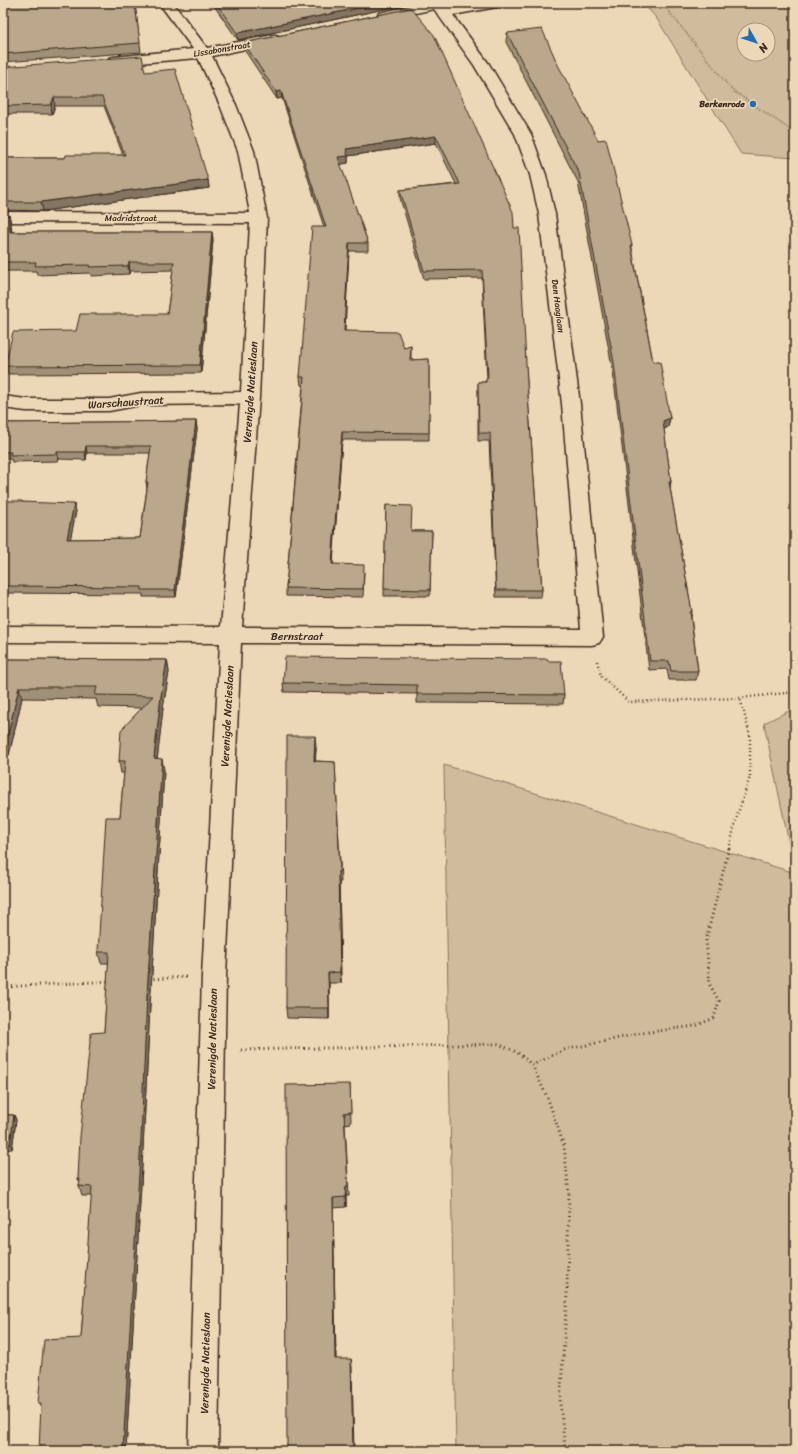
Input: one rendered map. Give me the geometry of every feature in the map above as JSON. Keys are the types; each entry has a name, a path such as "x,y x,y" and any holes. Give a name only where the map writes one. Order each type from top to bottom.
{"street":[{"name":"Verenigde Natieslaan","path":"166,3 203,53 228,105 246,151 259,218 250,398 231,636 214,976 203,1451"},
{"path":"367,19 439,7 497,3"},
{"name":"Den Haaglaan","path":"439,7 481,64 519,128 538,175 547,214 571,404 592,637"},
{"name":"Lissabonstraat","path":"96,62 203,53 289,35"},
{"name":"Madridstraat","path":"3,218 259,218"},
{"name":"Warschaustraat","path":"3,402 26,405 109,405 141,399 250,398"},
{"name":"Bernstraat","path":"3,634 592,637"}],"path":[{"path":"662,3 732,90 795,133"},
{"path":"592,637 601,676 629,702 740,698 795,692"},
{"path":"532,1065 564,1050 642,1033 695,1026 714,1018 720,1001 710,985 706,940 737,816 750,777 750,735 740,698"},
{"path":"144,979 214,976"},
{"path":"3,987 112,981"},
{"path":"212,1051 498,1044 516,1052 532,1065 548,1099 564,1146 569,1193 565,1352 560,1404 565,1447 567,1451"}],"shaded area":[{"name":"Berkenrode","path":"643,3 795,3 795,158 741,154 657,19"},
{"path":"795,708 795,872 764,723"},
{"path":"444,765 795,873 795,1451 456,1451"}],"building":[{"path":"3,3 134,3 140,43 3,54"},
{"path":"216,3 383,3 237,33"},
{"path":"411,8 434,35 513,212 514,228 519,228 527,382 542,590 496,590 490,433 479,433 478,382 486,382 486,379 488,378 482,270 424,271 400,190 460,184 436,136 346,149 348,156 338,157 368,243 349,243 344,331 398,332 404,348 411,346 410,360 429,359 429,433 342,432 332,564 364,565 363,589 286,588 304,377 300,377 312,227 326,227 281,91 276,92 244,43"},
{"path":"542,29 558,65 598,140 606,139 632,245 653,362 660,362 670,418 663,421 671,482 669,482 692,612 690,612 698,671 671,671 669,661 650,661 614,363 579,173 507,33"},
{"path":"142,56 145,72 175,69 208,180 41,202 3,202 3,158 65,158 66,155 125,155 102,97 54,97 51,105 3,106 3,67"},
{"path":"3,215 9,215 10,232 212,232 200,365 5,366 13,332 76,331 80,314 167,314 174,262 129,262 128,266 89,267 90,265 35,266 36,262 3,262"},
{"path":"196,421 175,590 142,590 142,587 3,586 3,501 74,504 67,539 140,538 148,482 146,482 151,446 86,446 85,452 10,455 11,452 3,452 3,423"},
{"path":"386,505 412,506 411,531 432,531 430,590 384,589"},
{"path":"285,657 548,659 548,661 561,661 564,695 417,694 417,685 283,683"},
{"path":"3,659 167,660 161,696 154,758 162,759 147,995 141,1139 123,1451 39,1451 41,1403 38,1403 44,1340 81,1338 92,1187 79,1186 80,1137 91,1033 104,1032 109,952 98,952 106,817 120,817 125,761 119,761 121,730 153,696 95,695 97,687 19,687 6,743 3,743"},
{"path":"287,736 315,736 314,761 335,762 340,871 338,871 340,972 328,973 329,1008 286,1008"},
{"path":"350,1084 351,1112 344,1113 348,1186 346,1186 345,1197 333,1198 335,1359 351,1359 353,1451 287,1451 286,1085"},
{"path":"3,1115 14,1115 10,1144 3,1144"}],"place":[{"name":"Berkenrode","path":"753,104"}]}
